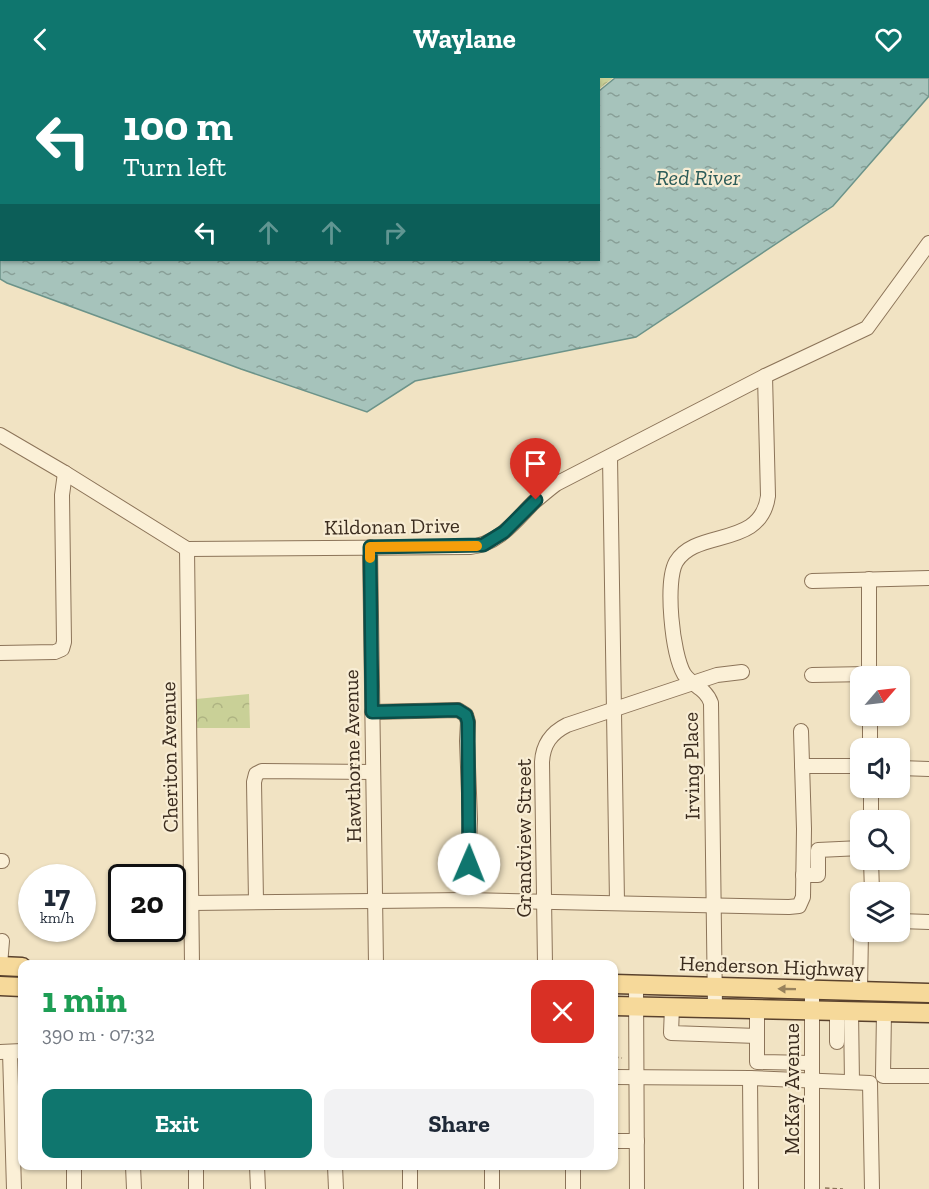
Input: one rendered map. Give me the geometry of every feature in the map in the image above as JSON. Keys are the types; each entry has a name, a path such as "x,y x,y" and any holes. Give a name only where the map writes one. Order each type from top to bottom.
{"main road":[{"path":"0,966 18,967"},
{"name":"Henderson Highway","path":"618,984 929,993"},
{"path":"0,987 18,987"},
{"name":"Henderson Highway","path":"618,1006 929,1013"}],"street":[{"name":"Kildonan Drive","path":"187,549 470,546 489,543 556,484 765,376 867,328 929,243"},
{"name":"Irving Place","path":"714,1007 711,703 706,692 693,684 681,668 673,641 672,573 676,562 684,552 751,526 765,509 768,496 765,376"},
{"path":"0,435 66,472 187,549"},
{"path":"610,457 612,710 617,902"},
{"path":"0,653 55,652 62,649 64,642 62,495 66,472"},
{"name":"Hawthorne Avenue","path":"370,547 376,960"},
{"name":"Cheriton Avenue","path":"187,549 192,960"},
{"path":"813,581 929,578"},
{"path":"869,579 869,666"},
{"name":"Grandview Street","path":"545,960 542,762 544,749 550,737 560,728 612,710 721,674 742,672"},
{"path":"812,675 850,675"},
{"path":"372,712 458,710 466,715 470,819 467,900"},
{"path":"192,903 467,900 800,906 803,897 804,829 801,731"},
{"path":"802,766 850,766"},
{"path":"910,768 929,769"},
{"path":"256,901 254,782 256,774 262,771 373,772"},
{"path":"803,875 818,875 818,850 850,849"},
{"path":"910,921 929,922"},
{"path":"0,966 2,941"},
{"path":"860,991 861,942"},
{"path":"636,984 637,1189"},
{"name":"McKay Avenue","path":"812,989 811,1081 817,1188"},
{"path":"672,1007 671,1033 756,1036"},
{"path":"757,1009 757,1062 811,1063"},
{"path":"837,1042 844,1011"},
{"path":"842,1078 844,1011"},
{"path":"884,1012 883,1076 929,1076"},
{"path":"11,1051 6,1114 7,1174 14,1189"},
{"path":"618,1077 811,1081 842,1078 870,1083 872,1189"},
{"path":"750,1078 751,1189"},
{"path":"618,1141 637,1141"},
{"path":"74,1170 74,1189"},
{"path":"134,1170 134,1189"},
{"path":"196,1170 196,1189"},
{"path":"257,1170 258,1189"},
{"path":"335,1170 336,1189"},
{"path":"410,1170 410,1189"},
{"path":"492,1170 492,1189"},
{"path":"573,1170 573,1189"}],"path":[{"path":"618,1058 622,1058"},
{"path":"817,1188 843,1189"}],"green space":[{"path":"600,78 613,78 600,88"},
{"path":"249,694 250,728 196,728 196,699"}],"water":[{"name":"Red River","path":"615,78 929,78 929,96 833,206 636,337 415,381 367,412 241,369 0,279 0,261 600,261 600,90"}],"slow traffic":[{"path":"370,558 370,547 477,546"}],"route":[{"path":"469,864 470,819 466,715 458,710 372,712 370,547 483,545 504,532 536,500"}]}
